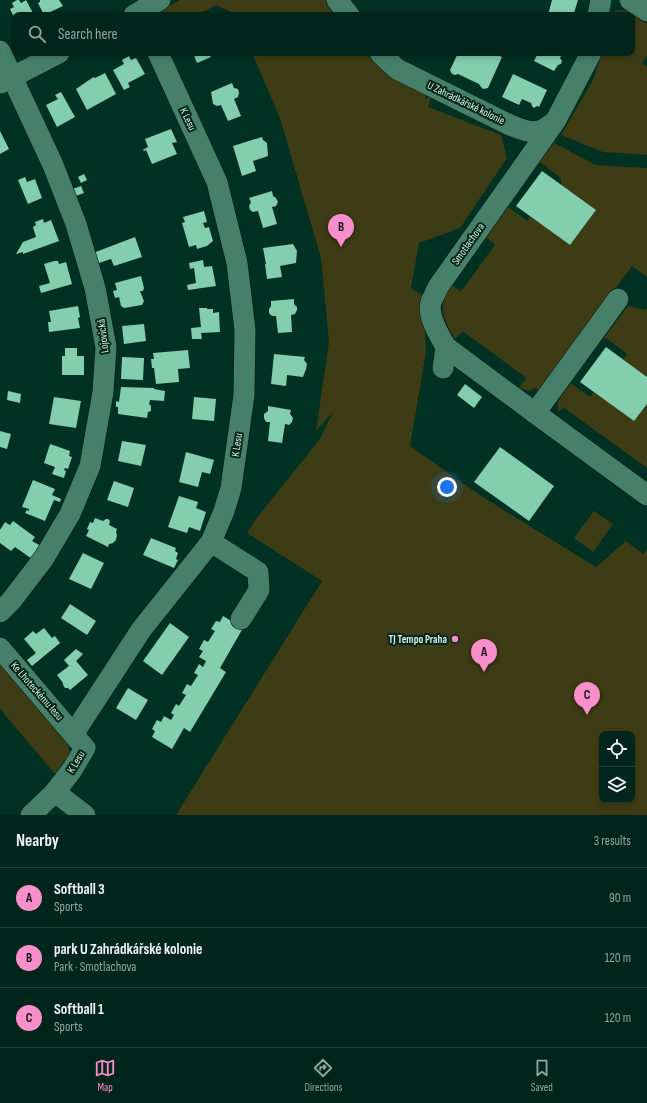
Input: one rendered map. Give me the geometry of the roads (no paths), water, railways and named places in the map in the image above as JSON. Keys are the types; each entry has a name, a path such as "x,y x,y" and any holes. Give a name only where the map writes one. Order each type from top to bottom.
{"street":[{"path":"137,11 160,0"},
{"path":"338,0 347,12"},
{"path":"630,0 647,11"},
{"name":"Lojovická","path":"0,51 6,80 53,165 76,224 95,288 106,347 103,392 90,466 70,514 44,558 11,601 0,612"},
{"path":"6,80 53,56"},
{"name":"K Lesu","path":"31,815 55,792 72,770 85,748 74,734 141,630 211,542 224,511 233,474 244,395 245,330 237,263 217,182 159,56"},
{"name":"U Zahrádkářské kolonie","path":"383,56 396,69 527,132 536,132 546,128 556,120"},
{"name":"Smotlachova","path":"589,56 556,120 438,287 431,303 432,318 437,332 446,346 647,495"},
{"path":"535,413 618,299"},
{"path":"443,368 446,346"},
{"path":"211,542 258,572 259,590 240,619"},
{"name":"Ke Lhoteckému lesu","path":"0,648 74,734"},
{"path":"55,792 86,815"}],"place":[{"name":"park U Zahrádkářské kolonie","path":"341,247"},
{"name":"TJ Tempo Praha","path":"455,639"},
{"name":"Softball 3","path":"484,672"},
{"name":"Softball 1","path":"587,715"}]}
